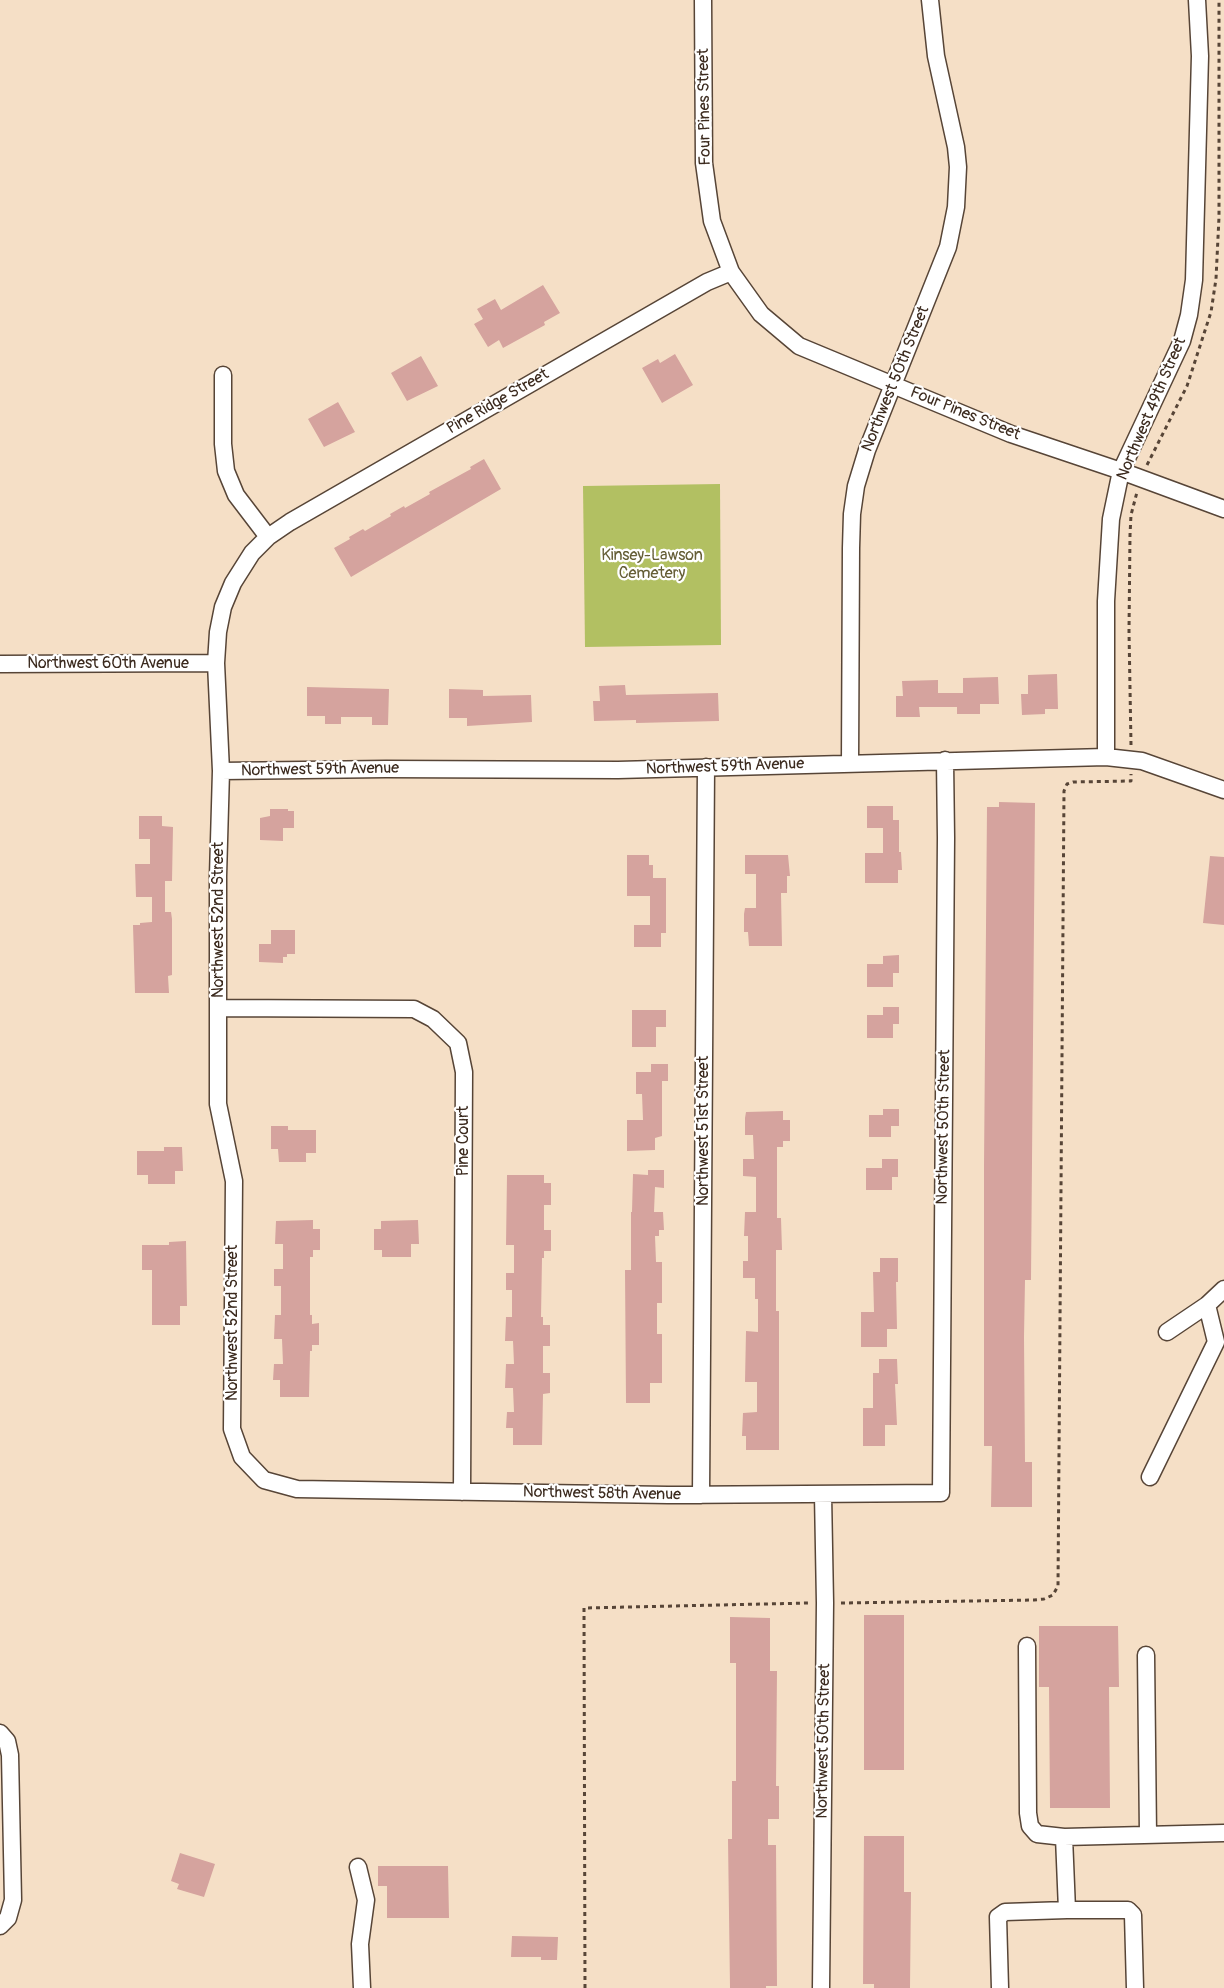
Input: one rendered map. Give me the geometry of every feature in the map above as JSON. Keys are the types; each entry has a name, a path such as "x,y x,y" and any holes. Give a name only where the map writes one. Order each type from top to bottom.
{"street":[{"name":"Four Pines Street","path":"703,0 704,163 712,221 731,272 761,314 799,346 1011,434 1121,471 1224,509"},
{"name":"Northwest 50th Street","path":"850,763 852,509 861,470 948,247 957,193 958,167 956,147 936,56 930,0"},
{"name":"Northwest 49th Street","path":"1106,757 1106,601 1111,519 1121,471 1182,341 1189,314 1194,280 1200,56 1197,0"},
{"name":"Pine Ridge Street","path":"268,537 290,522 707,282 731,272"},
{"path":"223,375 223,444 226,471 236,495 268,537"},
{"name":"Northwest 52nd Street","path":"264,1480 242,1457 232,1429 234,1181 218,1104 220,772 216,663 218,632 223,607 233,583 245,564 268,537"},
{"name":"Northwest 60th Avenue","path":"0,664 216,663"},
{"name":"Northwest 59th Avenue","path":"220,772 386,769 618,770 1106,757 1142,761 1224,790"},
{"name":"Northwest 50th Street","path":"941,1493 945,760"},
{"name":"Northwest 51st Street","path":"701,1494 706,767"},
{"name":"Pine Court","path":"218,1008 414,1009 433,1019 458,1043 464,1072 462,1492"},
{"path":"1167,1332 1207,1305 1224,1289"},
{"path":"1150,1477 1216,1342 1207,1305"},
{"name":"Northwest 58th Avenue","path":"264,1480 297,1489 701,1494 941,1493"},
{"name":"Northwest 50th Street","path":"822,1988 825,1603 823,1494"},
{"path":"1027,1646 1028,1813 1030,1826 1036,1834 1064,1837 1224,1833"},
{"path":"1146,1655 1148,1834"},
{"path":"0,1734 7,1741 10,1756 13,1900 8,1918 0,1926"},
{"path":"1064,1837 1067,1910"},
{"path":"358,1867 366,1900 360,1944 362,1988"},
{"path":"1000,1988 998,1917 1005,1912 1067,1910 1128,1910 1133,1915 1135,1988"}],"path":[{"path":"585,1988 584,1608 1034,1600 1044,1599 1053,1595 1058,1586 1064,791 1067,784 1073,782 1131,782"}],"green space":[{"name":"Kinsey-Lawson Cemetery","path":"720,484 721,645 585,647 583,486"}],"building":[{"path":"543,285 560,313 544,322 545,325 503,348 499,340 488,347 474,324 483,319 477,309 495,299 501,310"},
{"path":"675,354 693,385 662,403 642,368 658,359 660,363"},
{"path":"421,356 438,386 407,401 391,373"},
{"path":"338,402 355,432 324,447 308,419"},
{"path":"484,459 501,489 351,577 334,548 363,529 365,531 404,506 405,508 430,494 429,492 471,469 470,467"},
{"path":"1057,674 1058,709 1045,709 1045,714 1022,715 1021,694 1028,694 1028,675"},
{"path":"998,677 999,704 980,704 980,714 957,714 957,707 919,707 920,717 896,717 896,696 903,696 902,681 938,680 938,693 963,693 963,678"},
{"path":"625,685 626,695 718,693 719,721 636,723 636,720 594,721 593,701 600,701 599,686"},
{"path":"307,687 389,689 388,725 372,725 372,717 341,717 341,724 325,724 325,716 307,716"},
{"path":"449,689 483,690 483,696 531,695 532,722 467,726 467,718 449,718"},
{"path":"999,802 1035,803 1031,1280 1025,1280 1024,1337 1025,1462 1032,1462 1032,1507 991,1507 992,1446 984,1446 987,807 999,807"},
{"path":"867,806 893,806 893,820 899,820 899,852 901,852 902,870 898,870 898,883 865,883 865,853 883,853 883,828 867,828"},
{"path":"270,809 294,811 294,828 283,828 283,841 260,840 260,818 270,816"},
{"path":"139,816 162,816 162,826 173,827 172,881 165,881 165,912 171,912 172,919 172,975 168,976 169,993 135,993 133,925 152,922 152,897 136,897 135,864 150,864 150,839 139,839"},
{"path":"627,855 649,855 649,865 653,865 653,878 666,878 666,933 661,933 661,947 634,947 634,925 650,925 650,896 627,896"},
{"path":"745,855 788,855 790,876 787,876 787,893 781,893 782,946 749,946 748,932 744,932 744,914 745,908 756,908 756,874 745,874"},
{"path":"1210,856 1224,857 1224,925 1203,923"},
{"path":"271,930 295,930 295,954 287,954 287,957 283,957 283,963 259,962 259,944 271,944"},
{"path":"899,955 899,973 893,973 893,987 867,987 867,964 883,964 883,956"},
{"path":"883,1007 899,1007 899,1024 893,1024 893,1038 867,1038 867,1015 883,1015"},
{"path":"632,1010 666,1010 666,1027 656,1027 656,1047 632,1047"},
{"path":"651,1064 668,1064 668,1081 662,1081 662,1136 655,1138 655,1150 627,1151 627,1120 643,1120 642,1094 636,1094 636,1072 651,1072"},
{"path":"883,1109 899,1109 899,1126 891,1126 891,1137 869,1137 869,1115 883,1115"},
{"path":"783,1111 783,1120 790,1120 790,1141 783,1141 783,1147 777,1147 777,1218 781,1218 782,1250 776,1250 776,1311 779,1311 779,1450 746,1450 746,1436 742,1436 743,1413 757,1412 757,1382 745,1382 746,1331 758,1332 758,1299 755,1299 755,1278 743,1278 743,1261 748,1261 748,1236 744,1236 745,1212 756,1212 756,1177 743,1176 743,1159 754,1159 753,1135 745,1135 745,1118 746,1112"},
{"path":"271,1126 288,1126 288,1130 316,1130 316,1153 306,1153 306,1162 279,1162 278,1149 271,1149"},
{"path":"164,1147 182,1147 183,1171 175,1171 175,1184 148,1184 148,1175 137,1175 137,1151 164,1151"},
{"path":"882,1159 898,1159 898,1177 892,1177 892,1190 866,1190 866,1168 882,1168"},
{"path":"648,1170 664,1170 664,1188 655,1187 654,1212 663,1212 664,1230 659,1230 659,1236 655,1236 656,1262 662,1262 662,1303 657,1303 657,1334 662,1334 662,1383 650,1383 650,1403 626,1403 625,1270 631,1270 633,1174 648,1175"},
{"path":"507,1175 544,1175 544,1183 551,1183 551,1205 544,1205 544,1230 551,1230 551,1251 544,1251 544,1258 542,1258 541,1317 543,1317 543,1325 550,1325 550,1346 543,1346 543,1373 550,1373 550,1393 543,1394 542,1445 513,1445 513,1428 506,1428 507,1412 514,1412 513,1388 505,1388 506,1364 514,1364 513,1341 505,1341 506,1317 512,1317 512,1290 506,1290 506,1273 514,1273 514,1245 506,1245"},
{"path":"313,1220 313,1229 320,1229 320,1250 313,1250 313,1257 310,1257 310,1315 312,1315 312,1324 319,1323 319,1345 312,1345 312,1351 310,1351 309,1397 280,1397 280,1380 273,1380 274,1364 283,1364 282,1339 274,1339 275,1315 281,1315 281,1286 274,1286 274,1269 283,1269 283,1244 275,1244 276,1221"},
{"path":"418,1220 419,1244 411,1244 411,1257 382,1257 382,1250 374,1250 374,1229 381,1229 381,1221"},
{"path":"186,1241 187,1306 180,1306 180,1325 152,1325 152,1270 142,1270 142,1245 169,1245 169,1242"},
{"path":"880,1258 898,1258 898,1282 896,1282 897,1329 887,1329 887,1347 861,1347 861,1312 874,1312 873,1272 880,1272"},
{"path":"879,1359 897,1359 898,1384 895,1384 897,1425 885,1425 885,1446 863,1446 863,1408 873,1408 873,1373 879,1373"},
{"path":"864,1615 904,1615 904,1770 864,1770"},
{"path":"730,1617 770,1618 770,1671 777,1671 776,1786 779,1786 779,1819 768,1819 768,1845 776,1845 777,1986 766,1986 766,1988 730,1988 728,1839 732,1839 732,1781 736,1781 736,1663 730,1663"},
{"path":"1039,1626 1118,1626 1119,1687 1109,1687 1110,1808 1050,1808 1049,1687 1039,1687"},
{"path":"864,1836 904,1836 904,1892 911,1892 910,1988 874,1988 874,1984 863,1984"},
{"path":"180,1853 215,1864 204,1897 177,1889 179,1884 171,1881"},
{"path":"378,1866 448,1866 449,1918 387,1918 387,1886 378,1886"},
{"path":"512,1936 558,1937 557,1960 541,1960 541,1957 511,1957"}]}
